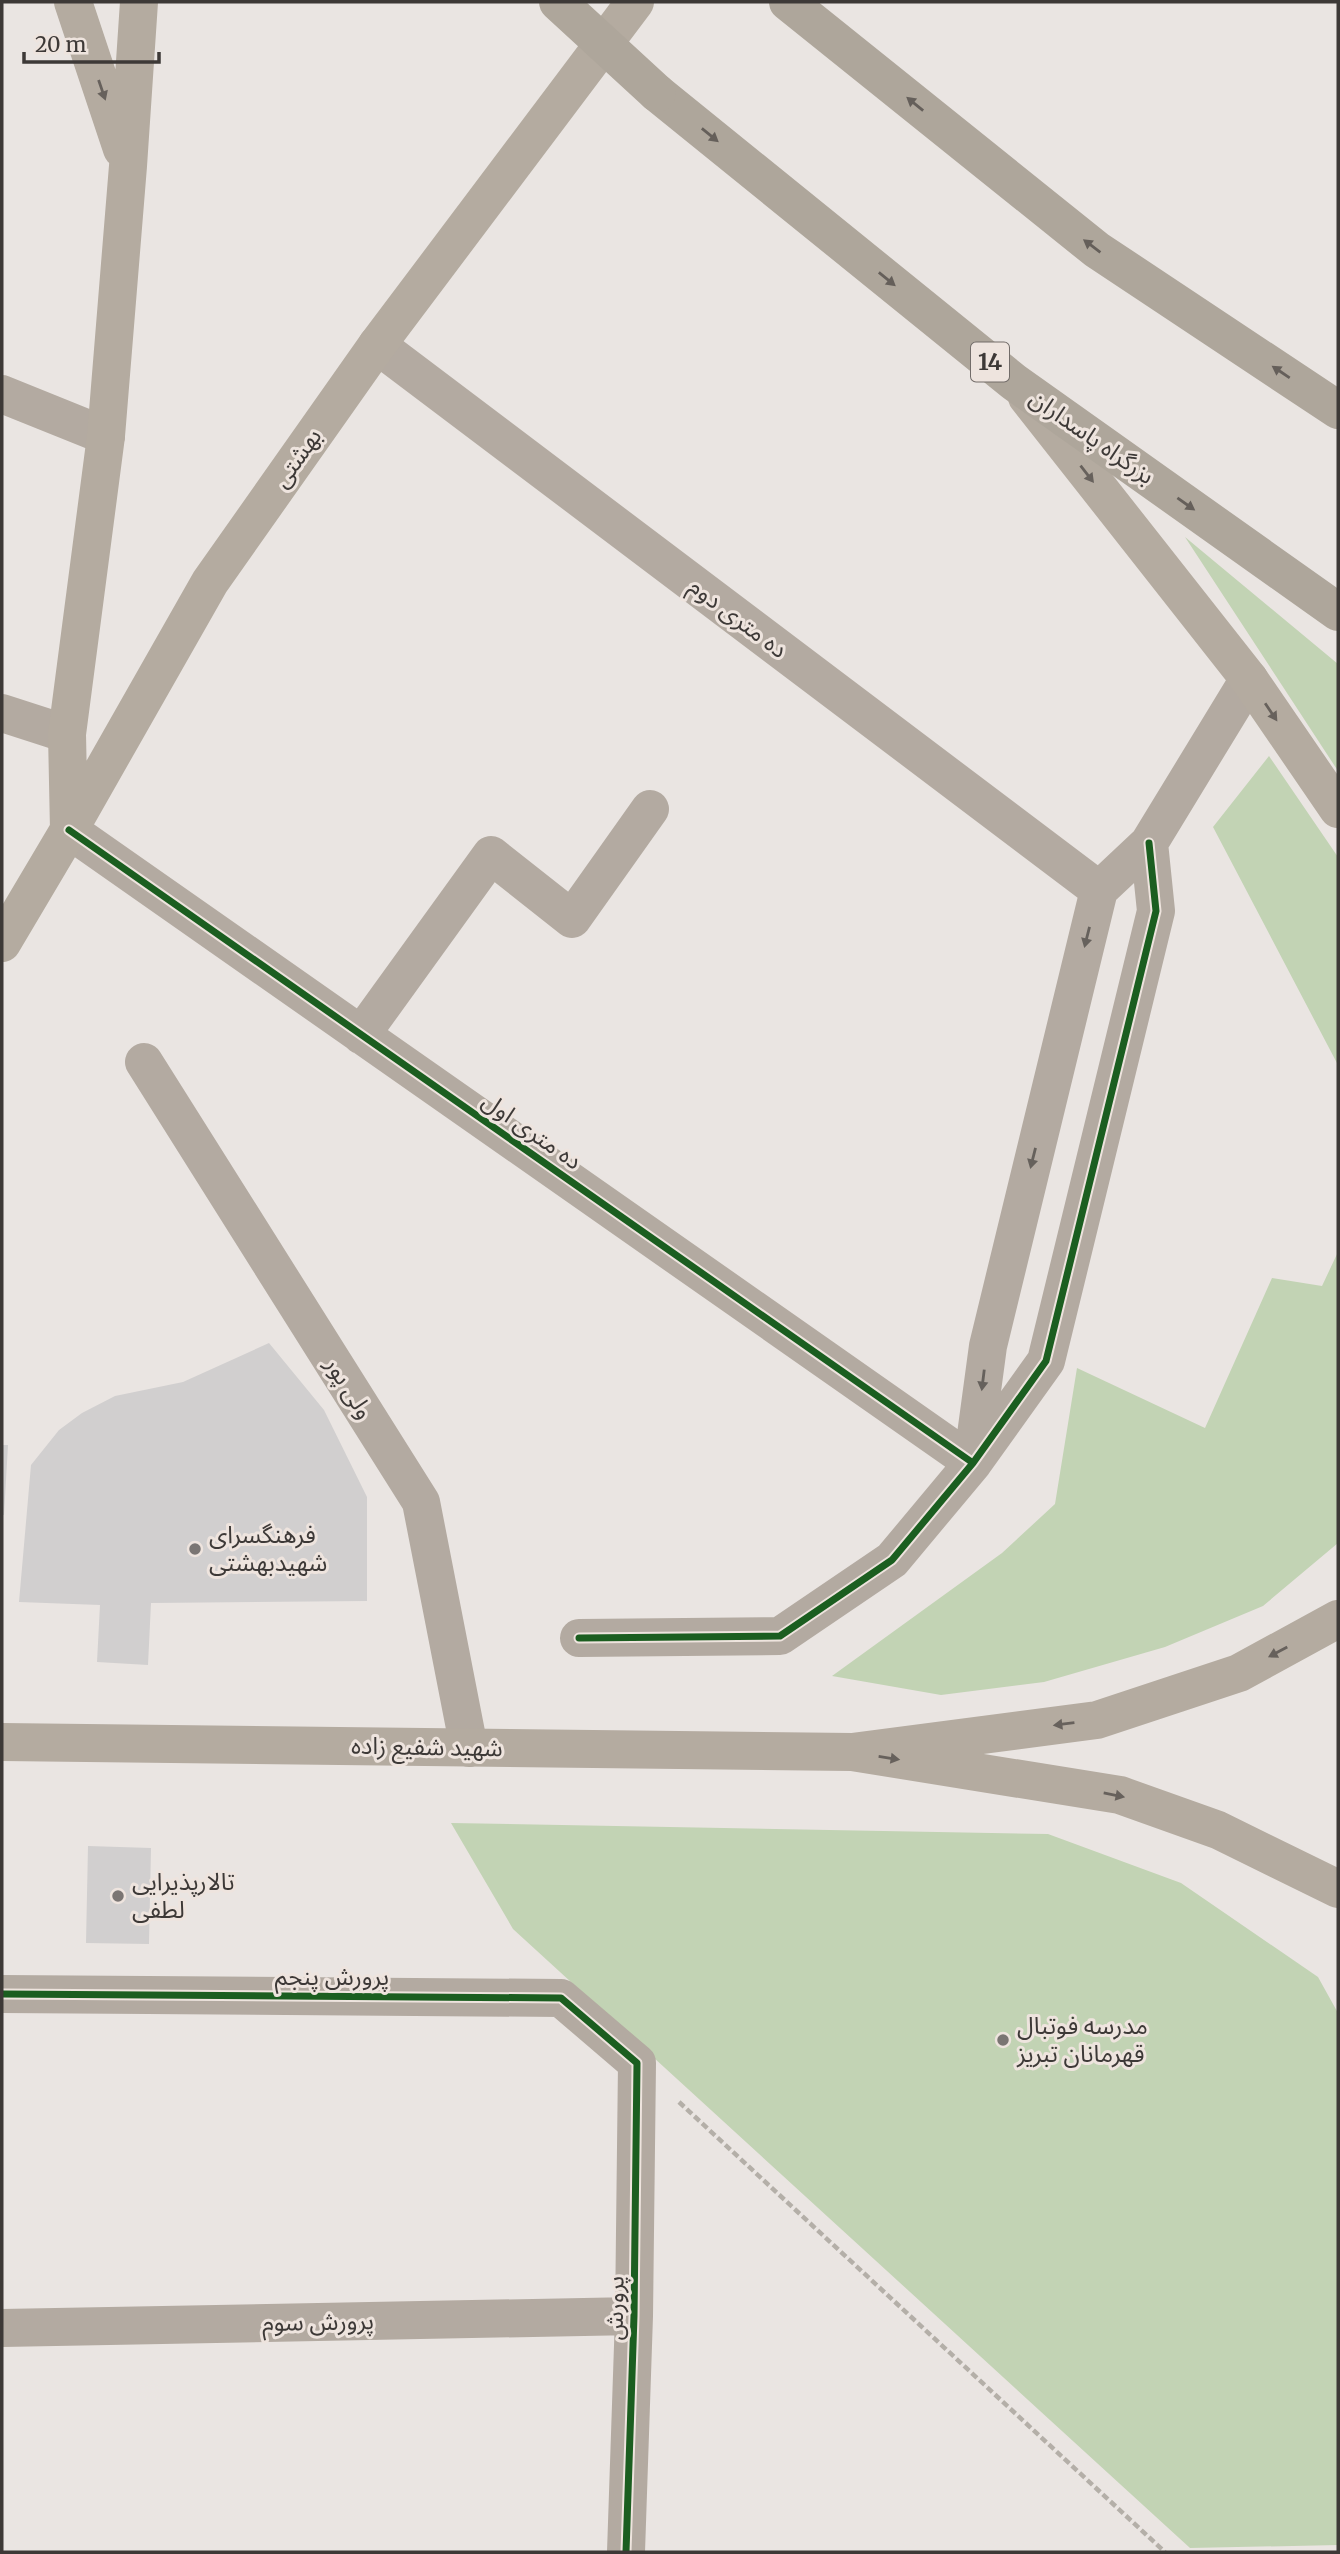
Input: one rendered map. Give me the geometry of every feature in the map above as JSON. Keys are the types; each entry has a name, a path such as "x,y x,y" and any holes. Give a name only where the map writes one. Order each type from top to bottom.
{"highway":[{"name":"بزرگراه پاسداران","path":"558,2 657,93 1014,382 1338,612"},
{"path":"788,2 1097,250 1338,410"}],"main road":[{"path":"72,2 128,166"},
{"path":"69,830 67,734 106,436 139,2"},
{"name":"بهشتی","path":"2,943 210,582 377,345 635,2"},
{"path":"1014,382 1249,678 1338,809"},
{"path":"852,1752 1097,1720 1239,1673 1338,1619"},
{"name":"شهید شفیع زاده","path":"2,1742 852,1752"},
{"path":"852,1752 1121,1795 1218,1829 1338,1889"}],"street":[{"name":"ده متری دوم","path":"377,345 1099,890"},
{"path":"2,394 106,436"},
{"path":"973,1463 988,1346 1099,890 1149,843 1249,678"},
{"path":"2,713 67,734"},
{"path":"361,1035 491,855 572,919 650,808"},
{"name":"ده متری اول","path":"69,830 973,1463"},
{"path":"579,1638 780,1636 892,1560 973,1463 1046,1361 1156,911 1149,843"},
{"name":"ولی پور","path":"144,1062 421,1502 469,1748"},
{"name":"پرورش پنجم","path":"2,1994 561,1997 637,2063"},
{"name":"پرورش","path":"626,2552 634,2316 637,2063"},
{"name":"پرورش سوم","path":"2,2328 634,2316"}],"path":[{"path":"637,2063 1165,2552"}],"green space":[{"path":"1185,537 1338,664 1338,771"},
{"path":"1269,756 1338,857 1338,1065 1213,827"},
{"path":"1338,1252 1338,1543 1263,1606 1165,1647 1044,1682 941,1695 832,1676 1002,1553 1055,1504 1077,1368 1205,1428 1272,1278 1322,1286"},
{"path":"451,1823 1048,1834 1181,1883 1318,1977 1338,2013 1338,2545 1190,2548 513,1929"}],"building":[{"name":"فرهنگسرای شهیدبهشتی","path":"269,1343 324,1410 367,1497 367,1601 151,1603 148,1665 97,1662 100,1605 19,1602 31,1465 59,1430 82,1413 115,1396 183,1382"},
{"path":"2,1445 8,1445 4,1515 2,1515"},
{"name":"تالارپذیرایی لطفی","path":"88,1846 151,1848 149,1944 86,1943"}],"cycle path":[{"path":"69,830 973,1463"},
{"path":"579,1638 780,1636 892,1560 973,1463 1046,1361 1156,911 1149,843"},
{"path":"2,1994 561,1998 637,2063 634,2316 626,2552"}],"place":[{"name":"فرهنگسرای شهیدبهشتی","path":"195,1549"},
{"name":"تالارپذیرایی لطفی","path":"118,1896"},
{"name":"مدرسه فوتبال قهرمانان تبریز","path":"1003,2040"}]}
